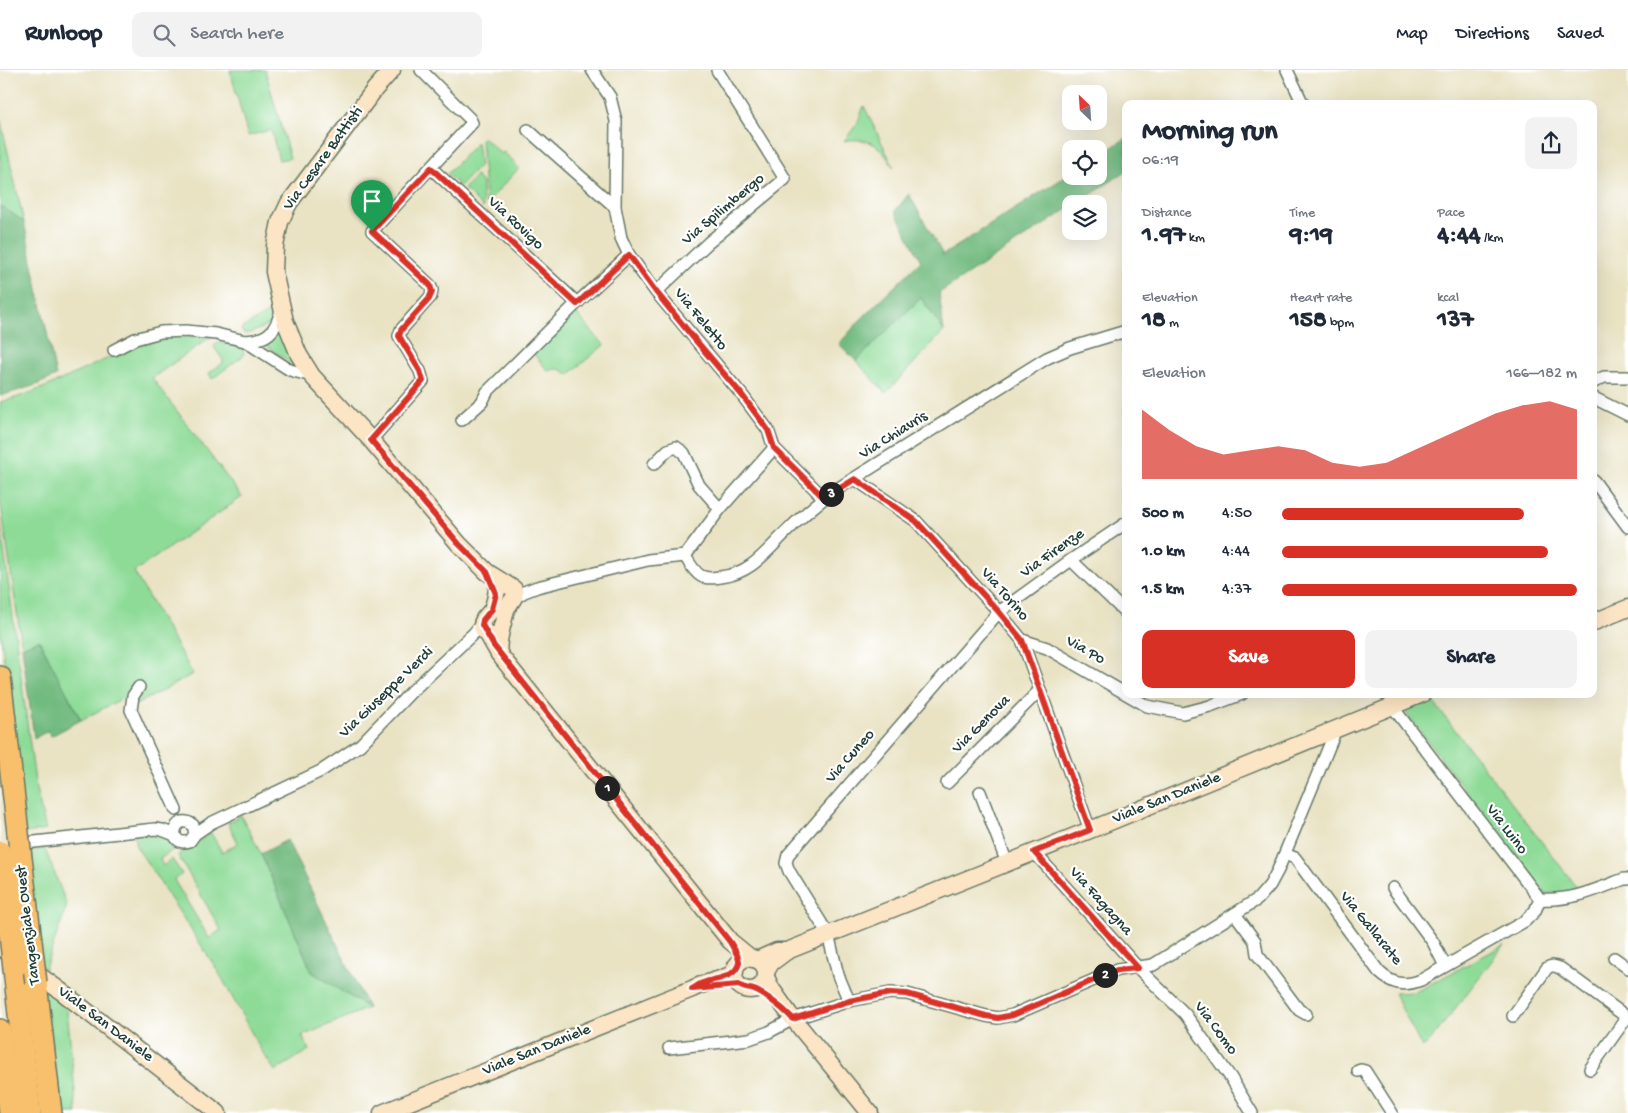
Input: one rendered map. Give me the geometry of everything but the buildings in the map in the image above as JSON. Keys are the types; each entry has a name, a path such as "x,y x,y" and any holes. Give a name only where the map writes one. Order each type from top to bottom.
{"highway":[{"name":"Tangenziale Ovest","path":"0,678 51,1113"},
{"path":"0,852 30,1113"},
{"path":"0,1030 10,1113"}],"street":[{"name":"Via Cesare Battisti","path":"392,70 375,89 289,203 280,222 275,246 274,272 289,334 312,376 371,440 459,544 507,591"},
{"path":"371,440 423,381 420,371 399,336 401,330 429,299 432,292 430,285 372,231 470,128 472,123 421,70"},
{"name":"Via Feletto","path":"592,70 610,97 616,121 615,207 621,238 629,255 656,292 742,395 768,430 774,448 824,498"},
{"name":"Via Spilimbergo","path":"656,292 708,243 785,179 717,70"},
{"path":"1287,70 1301,100"},
{"path":"528,130 615,207"},
{"name":"Via Rovigo","path":"431,168 577,304"},
{"path":"462,420 482,402 487,392 629,255"},
{"path":"114,350 135,339 170,331 216,334 245,341 256,340 266,336 274,329 279,322 282,308"},
{"name":"Via Chiavris","path":"685,556 700,576 712,578 729,576 746,569 760,560 785,533 824,498 1047,358 1070,348 1122,332"},
{"path":"245,341 290,370 312,376"},
{"path":"1597,380 1604,377 1628,377"},
{"path":"1597,400 1628,415"},
{"path":"654,464 668,450 676,447 684,452 699,485 720,509"},
{"path":"774,448 720,509 685,556 648,560 533,588 507,591 502,627 485,630 498,646 499,654 730,942 737,955 751,972 771,988 792,1017 870,1113"},
{"name":"Via Torino","path":"855,479 916,521 1022,640 1090,830"},
{"path":"1597,485 1628,527"},
{"name":"Via Firenze","path":"999,612 1122,526"},
{"path":"1071,560 1122,609"},
{"path":"1597,621 1628,608"},
{"name":"Via Cuneo","path":"828,934 789,871 786,863 788,855 999,612"},
{"name":"Via Giuseppe Verdi","path":"185,828 211,823 321,771 353,750 411,692 485,630"},
{"name":"Via Po","path":"1022,640 1047,648 1122,692"},
{"path":"0,846 185,828 131,710 133,696 139,687"},
{"name":"Via Genova","path":"947,784 1040,690"},
{"name":"Via Po","path":"1133,698 1147,706 1183,713 1231,698"},
{"name":"Viale San Daniele","path":"382,1113 692,989 702,983 751,972 788,951 828,934 1090,830 1332,731 1405,698"},
{"name":"Via Luino","path":"1405,698 1540,899"},
{"path":"668,1048 749,1039 769,1032 792,1017 849,1001 890,993 907,994 998,1018 1013,1015 1117,970 1141,970 1153,966 1258,899 1270,885 1334,737 1332,731"},
{"path":"980,792 1007,863"},
{"name":"Via Fagagna","path":"1034,852 1141,970"},
{"name":"Via Gallarate","path":"1285,854 1295,858 1368,958 1385,978 1401,984 1410,984 1421,980 1525,921 1535,911 1540,899"},
{"path":"1540,899 1570,898 1628,879"},
{"path":"1393,888 1433,942 1445,966"},
{"path":"1235,914 1255,941 1257,954 1299,1010 1306,1014"},
{"path":"828,934 838,975 849,1001"},
{"name":"Viale San Daniele","path":"0,947 62,992 214,1109 228,1113"},
{"path":"1614,958 1628,968"},
{"path":"1513,1016 1547,968 1551,966 1560,968 1628,1017 1590,1069"},
{"name":"Via Como","path":"1141,970 1185,1014 1231,1078 1252,1113"},
{"path":"1358,1071 1365,1071 1392,1113"}],"green space":[{"path":"230,70 265,70 290,158 279,160 271,130 248,136"},
{"path":"864,106 894,168 876,145 862,140 844,141 857,124"},
{"path":"0,118 24,222 0,205"},
{"path":"483,137 501,154 504,152 519,168 486,204 481,139"},
{"path":"1122,141 1122,174 1107,184 1107,151"},
{"path":"477,142 480,165 460,186 447,174"},
{"path":"476,176 482,182 483,208 464,189"},
{"path":"1062,179 1062,185 1105,185 1090,195 1062,195 1062,213 939,293 944,331 921,298 856,361 839,344 862,318 921,261 895,211 909,194 943,255"},
{"path":"0,205 24,222 56,376 36,385 0,396"},
{"path":"921,297 944,331 886,393 856,361"},
{"path":"274,309 275,319 271,324 248,334 243,333 241,329"},
{"path":"576,313 604,345 568,375 559,369 548,371 533,353"},
{"path":"280,330 294,359 290,363 262,342 271,339"},
{"path":"171,336 212,336 152,378 242,497 134,572 193,674 125,711 125,697 81,720 39,640 22,647 0,499 0,402 44,388 127,350"},
{"path":"217,342 239,347 243,350 244,355 212,379 209,373 223,363 214,347"},
{"path":"0,520 36,789 46,830 25,833 0,630"},
{"path":"39,640 81,720 51,736 48,731 34,738 22,647"},
{"path":"1431,699 1579,890 1570,893 1544,893 1404,710"},
{"path":"241,815 261,854 312,972 368,1008 302,1036 309,1050 275,1071 261,1050 218,971 136,846 134,835 162,834 175,844 174,849 160,859 163,866 172,859 182,874 174,880 209,938 221,930 178,855 211,833 222,852 238,843 228,823"},
{"path":"287,840 368,1008 312,972 261,854"},
{"path":"45,849 67,905 45,969 40,965 27,851"},
{"path":"1504,945 1428,1044 1422,1048 1394,993 1414,992 1421,989"},
{"path":"43,988 67,1009 77,1113 59,1113"}],"route":[{"path":"431,168 577,304 629,255 656,292 742,395 768,430 774,448 824,498 855,479 916,521 1022,640 1090,830 1034,852 1138,968 1117,970 1013,1015 998,1018 907,994 890,993 849,1001 793,1019 764,995 739,985 692,989 702,983 726,977 734,972 739,963 730,942 494,646 484,632 482,625 483,620 492,609 496,594 487,572 459,544 371,440 423,381 420,371 399,336 401,330 429,299 432,292 432,287 372,231 431,168"}]}
